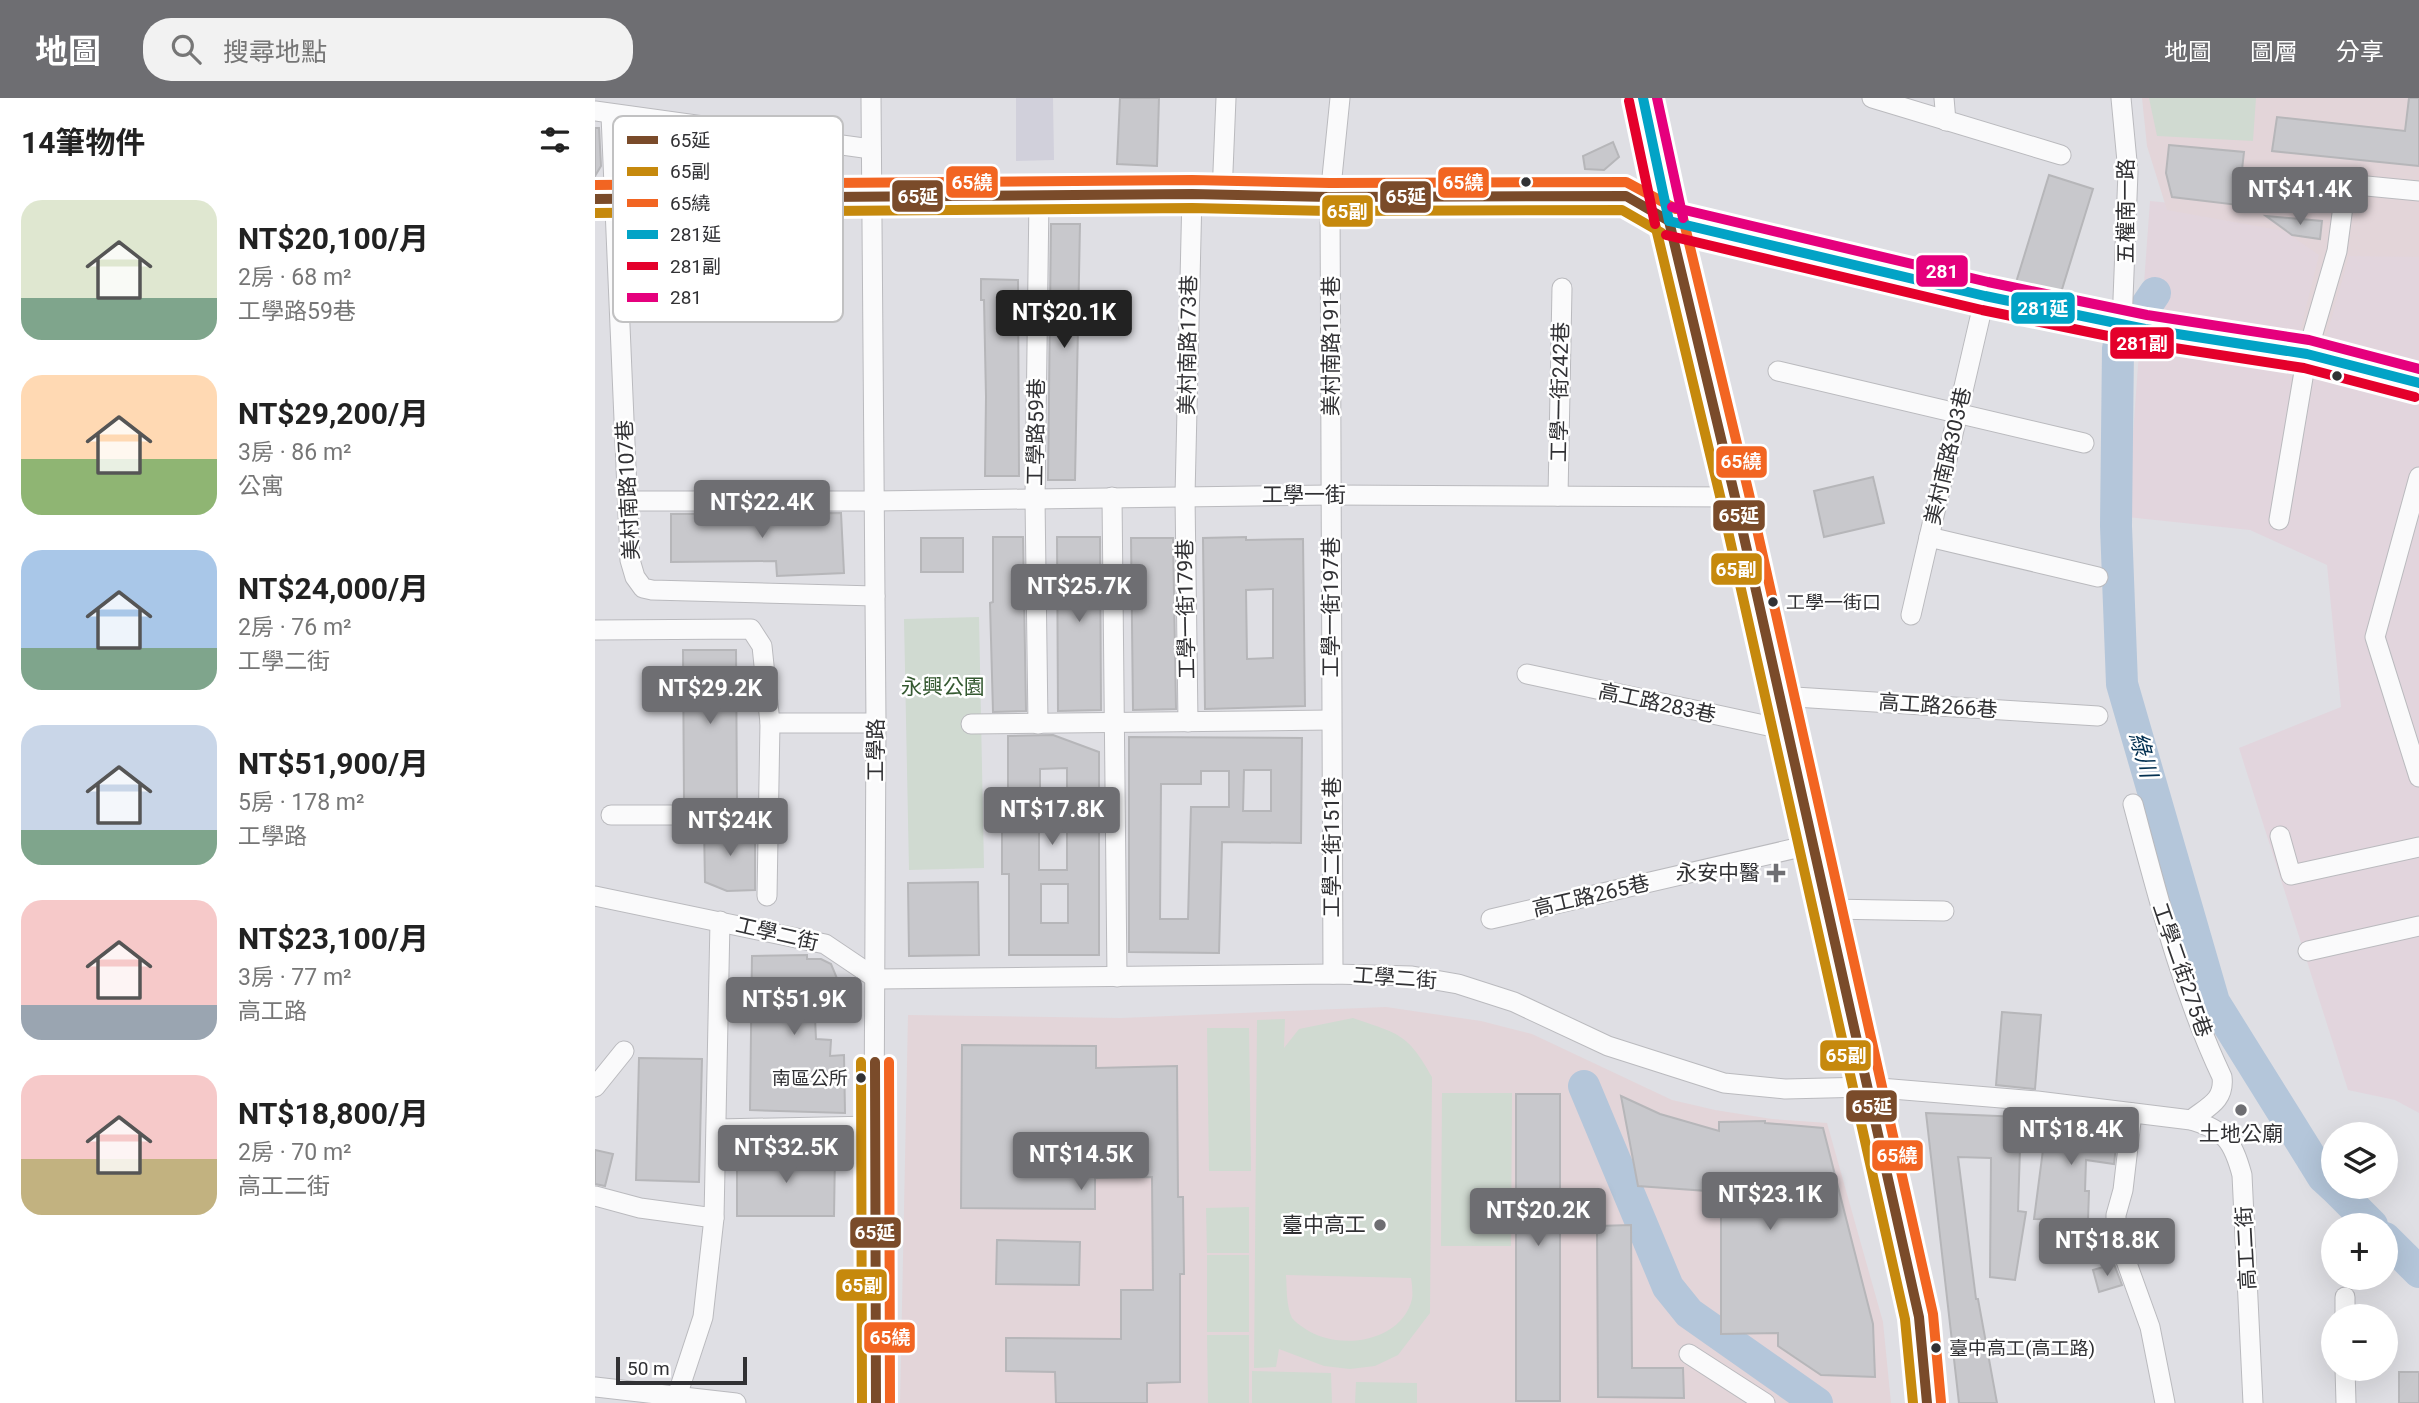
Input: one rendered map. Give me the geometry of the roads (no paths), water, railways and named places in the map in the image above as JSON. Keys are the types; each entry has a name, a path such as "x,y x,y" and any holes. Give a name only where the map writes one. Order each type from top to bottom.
{"street":[{"name":"工學路","path":"871,98 877,979 874,1126 876,1403"},
{"path":"1222,195 1226,98"},
{"name":"美村南路191巷","path":"1331,495 1330,197 1340,98"},
{"path":"1643,98 1919,1317 1927,1403"},
{"path":"1871,98 2061,155"},
{"path":"1944,98 1946,121"},
{"name":"五權南一路","path":"2113,322 2129,172 2121,98"},
{"path":"603,113 625,116"},
{"name":"美村南路107巷","path":"603,113 605,199 613,304"},
{"path":"843,145 871,149"},
{"path":"2256,178 2419,191"},
{"path":"2279,520 2307,354 2337,251 2345,186"},
{"path":"843,197 1192,194 1330,197 1626,196 1669,221 1985,296 2153,331 2307,354 2419,383"},
{"name":"美村南路173巷","path":"1185,496 1192,194"},
{"name":"工學路59巷","path":"1038,723 1035,499 1039,197"},
{"name":"工學一街242巷","path":"1557,496 1562,288"},
{"name":"美村南路303巷","path":"1910,615 1985,296"},
{"name":"美村南路107巷","path":"614,322 631,559 635,577 643,589 875,596"},
{"path":"1778,371 2084,443"},
{"path":"2419,477 2375,637 2419,777"},
{"name":"工學一街","path":"628,501 1331,495 1735,497"},
{"name":"工學一街197巷","path":"1331,495 1331,720"},
{"name":"工學一街179巷","path":"1185,496 1188,722"},
{"path":"1112,498 1117,977"},
{"path":"1929,537 2098,577"},
{"path":"595,630 751,629 762,646 769,723 767,896"},
{"name":"高工路283巷","path":"1527,674 1787,730"},
{"name":"高工路266巷","path":"1779,696 2098,716"},
{"path":"971,724 1331,720"},
{"name":"工學二街151巷","path":"1331,720 1333,974"},
{"path":"769,723 876,723"},
{"name":"工學二街275巷","path":"2133,804 2167,933 2191,1006 2222,1077 2220,1098 2191,1121"},
{"path":"611,814 768,815"},
{"path":"2280,836 2291,875 2419,847"},
{"name":"高工路265巷","path":"1491,919 1814,844"},
{"name":"工學二街","path":"595,896 825,944 877,979 1333,974 1412,976 1458,984 1514,1002 1608,1046 1724,1083 1785,1089 1868,1087 2038,1101 2191,1121"},
{"path":"1828,909 1944,911"},
{"path":"687,1399 703,1317 714,1218 720,921"},
{"path":"2308,951 2419,926"},
{"path":"595,1087 624,1051"},
{"path":"2132,1113 2123,1191 2116,1215 2116,1233 2150,1327 2165,1403"},
{"name":"高工二街","path":"2191,1121 2211,1126 2228,1138 2236,1152 2242,1175 2253,1403"},
{"path":"717,1129 874,1126"},
{"path":"595,1196 640,1208 714,1218"},
{"path":"1689,1354 1765,1403"},
{"path":"2345,1381 2346,1403"},
{"path":"595,1387 736,1403"}],"waterway":[{"name":"綠川","path":"2155,293 2118,348 2116,526 2122,684 2214,1002 2321,1174"},
{"path":"1584,1086 1668,1287 1689,1313 1817,1403"},
{"name":"綠川","path":"2346,1199 2360,1213"},
{"name":"綠川","path":"2398,1251 2419,1272"}],"place":[{"name":"工學一街口","path":"1773,602"},
{"name":"永安中醫","path":"1776,873"},
{"name":"南區公所","path":"861,1078"},
{"name":"土地公廟","path":"2241,1110"},
{"name":"臺中高工","path":"1380,1225"},
{"name":"臺中高工(高工路)","path":"1936,1348"}],"park label":[{"name":"永興公園","path":"943,687"}]}
